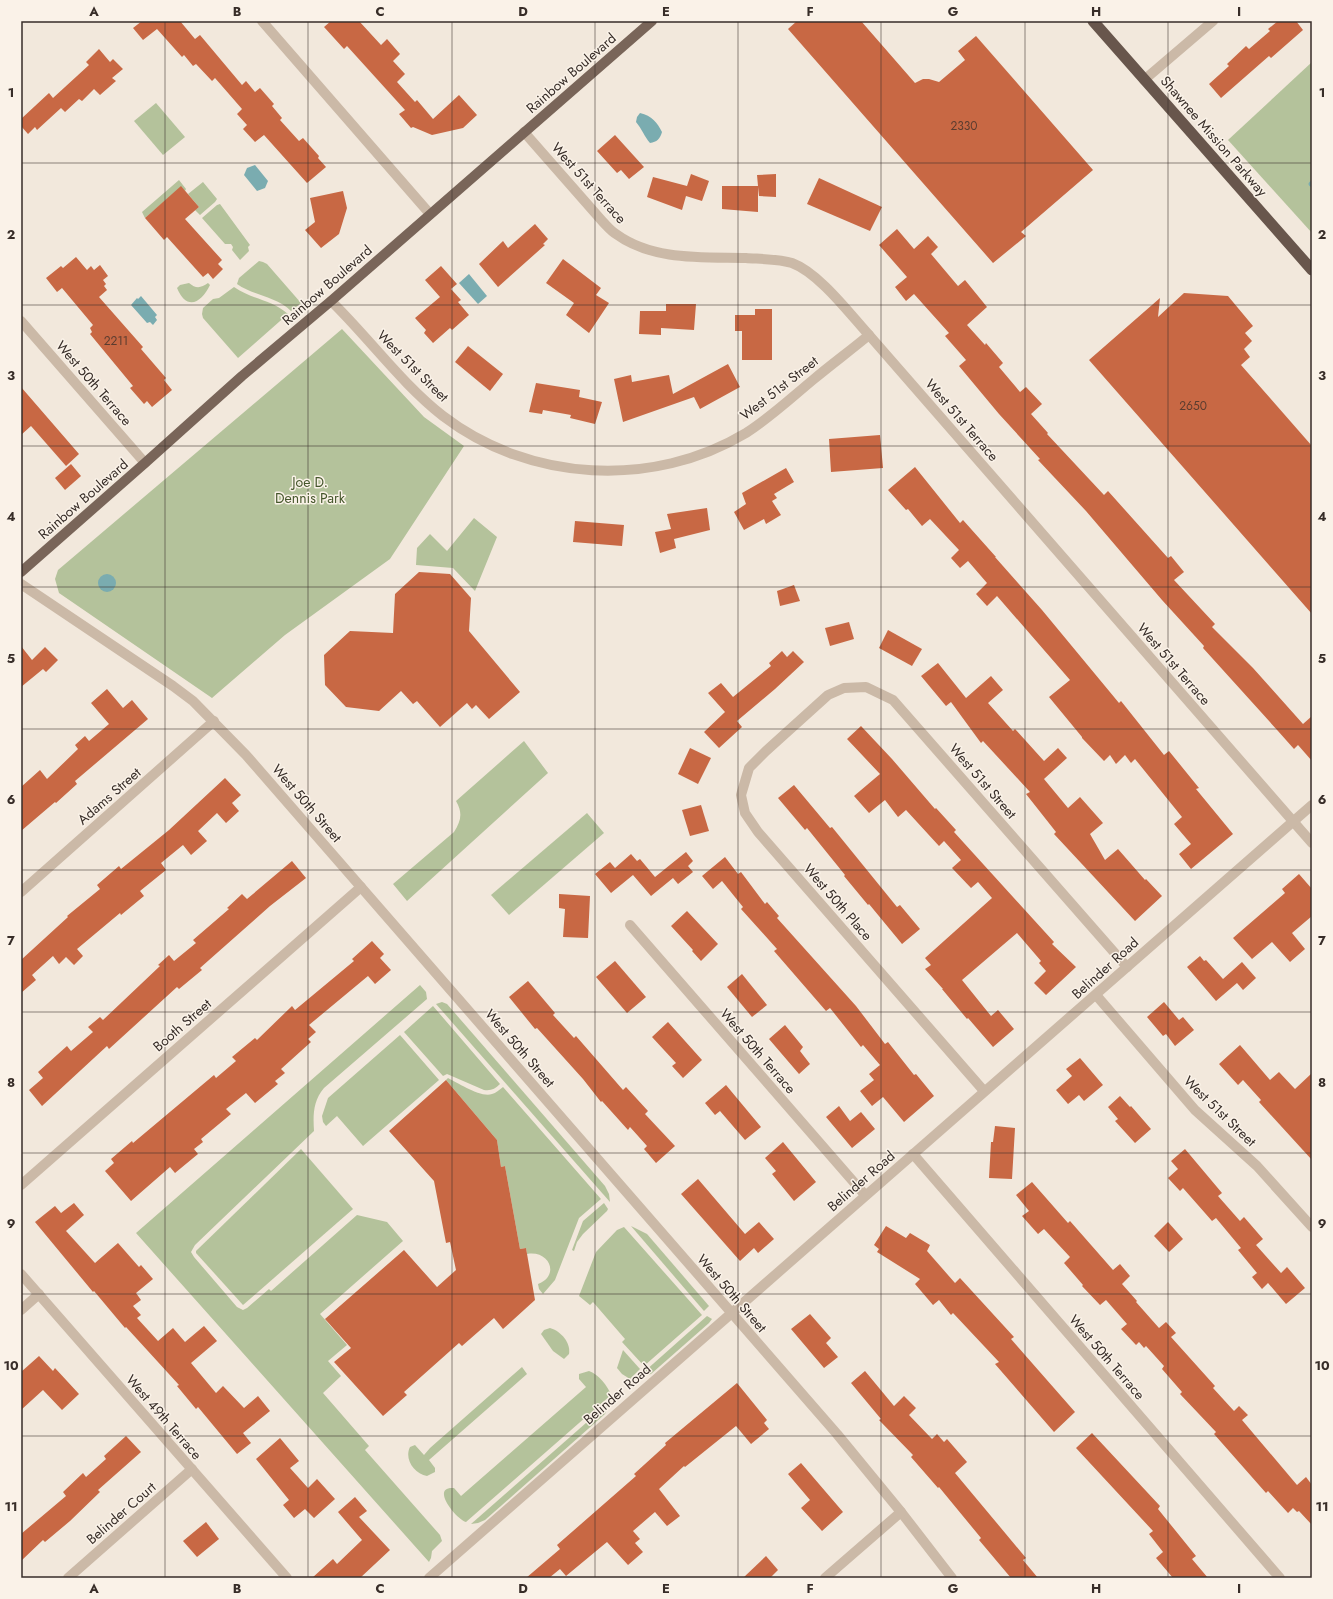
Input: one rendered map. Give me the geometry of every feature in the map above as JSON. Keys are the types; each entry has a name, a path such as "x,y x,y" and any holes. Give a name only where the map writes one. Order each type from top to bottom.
{"highway":[{"name":"Shawnee Mission Parkway","path":"1093,21 1312,270"}],"main road":[{"name":"Rainbow Boulevard","path":"21,572 242,376 331,301 652,21"}],"street":[{"path":"262,21 430,214"},
{"path":"1144,80 1213,21"},
{"name":"West 51st Terrace","path":"524,132 603,222 615,234 630,243 660,253 682,256 757,259 791,263 814,275 869,335 1312,844"},
{"name":"West 51st Street","path":"331,301 419,395 444,416 481,440 520,457 544,464 570,469 596,471 622,471 674,462 698,455 722,445 764,421 869,335"},
{"name":"West 50th Terrace","path":"21,321 145,463"},
{"name":"West 50th Street","path":"21,584 173,686 193,701 214,721 361,886 837,1434 901,1512 952,1578"},
{"name":"West 51st Street","path":"796,724 828,696 844,688 866,687 893,700 1127,967"},
{"name":"Adams Street","path":"21,892 214,721"},
{"name":"West 50th Place","path":"796,724 749,768 741,795 745,813 758,832 984,1091"},
{"name":"Belinder Road","path":"429,1578 1312,805"},
{"name":"Booth Street","path":"21,1184 361,886"},
{"name":"West 50th Terrace","path":"630,925 644,939 865,1195"},
{"name":"West 51st Street","path":"1096,995 1195,1110 1257,1166 1312,1227"},
{"name":"West 50th Terrace","path":"913,1154 1280,1578"},
{"name":"West 49th Terrace","path":"21,1274 287,1578"},
{"path":"21,1310 39,1294"},
{"name":"Belinder Court","path":"68,1578 192,1469"},
{"path":"825,1578 901,1512"}],"green space":[{"path":"1312,62 1312,233 1228,140"},
{"path":"156,103 185,137 163,155 134,121"},
{"path":"179,180 186,189 185,191 181,187 145,218 142,212"},
{"path":"203,182 217,199 200,215 195,210 199,207 188,194"},
{"path":"220,204 250,245 248,247 249,251 240,260 232,250 233,247 231,244 225,244 202,218"},
{"path":"259,261 267,264 301,303 291,311 278,302 237,284 239,278"},
{"path":"189,283 196,287 201,287 208,283 210,285 199,300 190,302 185,300 177,288 180,285"},
{"path":"234,287 248,295 275,305 288,314 238,358 203,318 202,314 203,308 213,299 219,298"},
{"name":"Joe D. Dennis Park","path":"342,329 424,417 464,446 390,559 285,635 212,698 59,593 55,579 58,570"},
{"path":"474,518 497,537 475,591 453,568 416,565 417,548 430,534 447,551"},
{"path":"524,741 548,773 407,901 393,884 454,832 460,817 460,809 456,801"},
{"path":"587,813 604,833 509,915 491,895"},
{"path":"420,985 426,992 427,999 320,1093 314,1108 314,1131 195,1245 191,1252 237,1307 243,1310 269,1289 271,1291 357,1215 387,1222 403,1241 320,1314 347,1345 328,1361 341,1376 323,1393 369,1446 365,1450 440,1535 442,1541 432,1551 429,1562 136,1233"},
{"path":"442,1002 447,1004 605,1186 609,1194 610,1202 436,1004"},
{"path":"433,1006 500,1084 491,1090 484,1090 447,1074 443,1076 404,1032"},
{"path":"400,1035 439,1080 363,1146 337,1116 326,1126 323,1122 322,1116 328,1098"},
{"path":"448,1078 476,1092 487,1095 493,1094 503,1087 601,1199 579,1218 555,1280 543,1294 539,1289 538,1284 545,1280 549,1275 549,1264 542,1256 527,1254 526,1248 520,1249 505,1166 501,1167 497,1140 446,1080"},
{"path":"301,1149 353,1209 243,1305 196,1253 196,1251"},
{"path":"604,1203 608,1209 607,1211 583,1234 577,1242 574,1251 572,1250 583,1221"},
{"path":"631,1226 647,1234 709,1306 704,1311"},
{"path":"624,1227 702,1315 644,1366 622,1342 625,1339 593,1302 590,1305 579,1296 596,1252 617,1230"},
{"path":"707,1316 712,1319 709,1323 651,1374 636,1379"},
{"path":"550,1328 558,1332 567,1342 569,1354 564,1359 553,1351 541,1334 544,1330"},
{"path":"623,1350 640,1369 630,1379 622,1374 617,1368"},
{"path":"522,1367 527,1374 429,1460 435,1468 435,1472 427,1476 422,1475 414,1469 408,1456 410,1447 415,1445 424,1455"},
{"path":"589,1371 602,1381 608,1388 611,1395 466,1522 456,1515 447,1503 444,1497 444,1492 447,1489 454,1488 461,1496 586,1387 579,1379 579,1374"},
{"path":"611,1401 605,1414 485,1520 471,1524"}],"water":[{"path":"640,113 651,118 660,128 662,132 655,142 650,143 636,122"},
{"path":"255,165 268,181 265,188 257,191 244,175 247,168"},
{"path":"469,274 487,296 478,304 459,283"},
{"path":"141,296 157,315 155,317 157,320 153,325 150,322 147,323 131,305"},
{"path":"107,574 111,575 115,579 115,587 111,591 107,592 103,591 99,587 98,583 99,579 103,575"}],"building":[{"path":"142,21 180,21 195,39 200,35 242,85 246,81 255,92 260,88 274,104 272,106 282,118 280,120 299,141 303,138 319,156 318,158 326,167 307,183 264,135 255,142 243,129 247,125 237,114 242,109 215,78 212,81 196,64 193,66 184,55 182,57 157,29 143,40 133,28"},
{"path":"331,21 359,21 381,45 387,39 400,54 393,61 405,74 397,82 415,102 417,100 433,119 459,95 477,115 463,128 432,135 413,127 411,128 399,114 405,110 347,46 344,49 324,27"},
{"path":"797,21 861,21 915,83 923,79 939,82 965,60 958,51 976,36 1093,170 1021,232 1026,236 993,263 788,29"},
{"path":"1278,21 1296,21 1303,30 1271,58 1269,56 1221,98 1209,84 1229,66 1227,64 1246,46 1249,49 1270,31 1268,29"},
{"path":"99,49 110,62 113,59 123,69 112,78 116,81 100,95 94,89 82,101 79,99 65,112 61,108 37,130 35,127 28,134 21,126 21,119 49,93 53,98 89,65 86,62"},
{"path":"615,135 644,167 629,179 621,170 617,173 597,151"},
{"path":"691,174 709,181 702,201 686,196 682,210 647,197 653,177 687,186"},
{"path":"776,174 776,197 759,196 758,187 758,212 722,209 722,186 758,186 757,175"},
{"path":"819,178 882,207 870,231 807,204"},
{"path":"181,186 199,207 185,219 222,260 218,264 223,269 213,279 208,273 203,277 167,237 164,240 145,218"},
{"path":"343,191 347,208 339,234 321,248 305,230 315,222 310,198"},
{"path":"535,224 548,239 543,244 545,245 498,287 479,264 503,241 508,248"},
{"path":"897,229 914,249 928,236 938,247 931,254 958,286 965,280 987,307 967,325 985,345 986,343 1003,363 999,367 1020,392 1026,387 1042,404 1031,414 1048,433 1047,434 1104,495 1108,491 1168,558 1171,556 1184,572 1174,580 1215,624 1212,627 1253,668 1303,724 1312,716 1312,761 1298,745 1294,749 1203,648 1204,646 1162,600 1086,511 1038,460 1040,459 999,414 959,366 966,360 945,336 949,333 914,294 906,301 895,287 907,277 879,245"},
{"path":"76,257 87,270 91,266 94,270 100,265 108,276 103,280 106,284 104,286 107,290 99,297 143,347 141,349 166,378 164,380 172,390 152,407 147,401 144,404 130,388 133,386 90,334 92,332 90,328 93,325 62,288 57,292 46,278 61,266 63,268"},
{"path":"563,259 601,288 596,295 609,303 589,333 566,315 574,303 546,283"},
{"path":"441,266 457,284 451,289 461,300 458,302 469,315 452,330 450,328 433,343 424,333 426,330 415,318 440,297 425,280"},
{"path":"1184,293 1228,296 1253,326 1245,333 1252,341 1244,349 1250,357 1241,365 1312,446 1312,614 1089,360 1160,298 1158,317"},
{"path":"666,304 696,304 694,330 661,328 661,335 639,334 640,311 666,311"},
{"path":"755,309 772,309 772,360 742,360 742,331 735,331 735,315 755,315"},
{"path":"468,346 503,374 490,391 455,362"},
{"path":"728,364 740,387 700,409 694,397 623,422 614,379 631,375 632,382 669,375 673,394"},
{"path":"536,383 580,390 579,397 602,402 595,424 570,418 571,415 543,410 542,414 529,412"},
{"path":"21,387 79,454 66,466 31,426 21,435"},
{"path":"880,435 883,468 831,472 829,439"},
{"path":"71,464 81,476 65,490 55,478"},
{"path":"915,467 960,523 963,520 1042,610 1119,703 1121,701 1164,755 1169,751 1199,788 1196,789 1233,834 1191,869 1179,854 1191,844 1174,824 1182,817 1135,759 1131,763 1125,755 1116,764 1110,755 1104,761 1082,738 1049,697 1070,680 997,596 987,606 976,594 987,583 968,561 960,568 951,558 959,550 930,519 922,526 908,509 906,510 888,490"},
{"path":"786,468 794,482 774,494 777,498 772,501 781,515 766,524 764,519 744,530 734,512 746,504 742,493"},
{"path":"707,508 710,530 674,539 676,548 660,553 655,532 671,529 667,514"},
{"path":"575,521 624,525 622,546 573,542"},
{"path":"419,572 450,574 471,598 469,631 520,692 489,719 476,705 472,709 467,703 440,727 417,701 413,704 401,691 379,711 346,707 325,685 324,655 350,631 393,633 395,594"},
{"path":"794,585 800,601 780,606 777,591"},
{"path":"849,622 854,639 830,646 825,628"},
{"path":"888,630 922,649 912,666 879,648"},
{"path":"21,646 32,660 45,647 58,660 46,672 43,669 21,687"},
{"path":"782,651 787,657 793,651 804,662 737,721 742,727 719,748 704,732 725,712 708,693 721,683 733,697 771,666 769,663"},
{"path":"938,663 966,698 991,676 1003,690 988,703 1013,731 1015,729 1044,761 1058,748 1067,758 1044,779 1068,808 1080,797 1103,823 1090,834 1105,860 1118,849 1145,880 1146,879 1162,896 1135,921 1054,834 1056,832 1026,794 1030,792 983,741 981,743 951,702 946,706 921,676"},
{"path":"107,689 123,708 132,700 148,719 75,781 77,784 56,803 55,802 21,831 21,787 40,770 47,779 78,749 75,745 85,736 89,741 109,724 91,703"},
{"path":"861,726 935,809 936,808 956,830 954,832 1054,942 1052,944 1076,967 1046,995 1034,983 1046,971 1039,963 1041,961 1017,933 962,980 991,1016 998,1010 1014,1029 993,1047 925,969 931,965 925,958 992,898 978,882 971,888 952,868 961,860 944,841 939,846 906,810 898,817 885,800 869,813 854,796 880,774 847,739"},
{"path":"690,748 711,758 698,784 678,774"},
{"path":"225,778 241,795 232,803 239,811 226,823 217,813 198,831 207,841 191,855 183,845 161,863 166,870 140,891 144,896 121,915 120,913 77,949 83,956 74,965 66,957 59,964 53,956 32,975 36,980 21,993 21,960 68,917 67,916 100,889 97,885 119,866 121,869 169,830"},
{"path":"794,785 830,828 832,827 897,907 900,905 920,929 902,944 844,876 845,875 807,828 805,830 778,798"},
{"path":"701,805 709,831 690,836 682,810"},
{"path":"686,852 693,861 688,866 693,872 678,884 673,878 651,896 633,875 611,893 595,874 610,862 615,868 631,854 637,861 640,859 655,877"},
{"path":"725,857 738,874 741,872 765,904 767,902 779,916 777,918 856,1006 885,1044 888,1042 914,1075 916,1074 934,1096 904,1122 883,1097 872,1106 860,1091 874,1080 869,1074 880,1065 863,1045 861,1047 830,1008 826,1011 774,951 777,949 741,909 743,907 722,881 713,889 702,876"},
{"path":"292,861 306,878 270,906 200,968 202,970 179,989 177,987 109,1049 107,1046 42,1106 29,1090 43,1078 38,1072 67,1046 71,1051 93,1032 88,1027 100,1017 103,1020 160,966 158,965 169,955 174,961 196,943 193,940 229,909 227,908 242,894 247,899"},
{"path":"1299,874 1312,889 1312,916 1292,933 1305,949 1290,962 1272,942 1252,959 1233,938 1285,893 1282,889"},
{"path":"559,894 590,896 588,938 563,937 565,909 559,908"},
{"path":"687,911 718,944 701,961 671,926"},
{"path":"372,941 384,954 380,958 391,970 375,984 368,976 309,1025 316,1032 308,1039 311,1042 281,1069 285,1073 275,1081 278,1084 255,1103 246,1093 226,1109 231,1114 201,1139 203,1142 194,1149 198,1154 175,1173 170,1167 131,1201 105,1171 114,1163 111,1159 132,1141 133,1143 214,1075 216,1078 236,1061 232,1057 255,1038 257,1040 292,1006 295,1010 354,961 352,959"},
{"path":"1200,956 1204,961 1206,960 1223,979 1242,962 1256,978 1243,990 1237,983 1216,1001 1187,967"},
{"path":"615,961 646,997 627,1013 596,977"},
{"path":"742,974 767,1005 752,1017 727,987"},
{"path":"528,981 555,1013 553,1015 574,1038 576,1036 623,1090 626,1087 648,1111 645,1114 675,1146 656,1163 644,1149 647,1146 630,1127 628,1130 602,1101 601,1102 583,1079 537,1028 535,1029 509,997"},
{"path":"1164,1002 1179,1020 1183,1017 1194,1030 1175,1046 1166,1034 1163,1036 1147,1017"},
{"path":"668,1022 702,1060 683,1078 672,1066 676,1063 652,1037"},
{"path":"785,1025 803,1047 800,1051 810,1064 799,1074 769,1039"},
{"path":"1240,1045 1270,1080 1279,1072 1295,1089 1312,1073 1312,1160 1259,1102 1261,1100 1243,1080 1238,1085 1219,1064"},
{"path":"1080,1058 1103,1085 1084,1101 1079,1095 1068,1104 1056,1090 1072,1076 1066,1069"},
{"path":"446,1080 497,1140 501,1167 505,1166 520,1249 526,1248 535,1300 503,1329 494,1318 462,1346 459,1343 404,1392 407,1395 383,1416 334,1362 351,1348 325,1319 404,1250 437,1287 456,1270 450,1242 446,1243 434,1181 389,1131"},
{"path":"726,1085 761,1127 745,1140 720,1111 715,1115 705,1103"},
{"path":"1120,1096 1151,1129 1135,1143 1115,1121 1118,1119 1108,1107"},
{"path":"839,1106 850,1121 861,1112 875,1129 852,1148 826,1117"},
{"path":"995,1126 1015,1128 1012,1179 989,1178 991,1142 993,1142"},
{"path":"783,1142 816,1182 794,1201 772,1174 776,1171 765,1158"},
{"path":"1185,1149 1222,1193 1218,1196 1240,1221 1244,1217 1263,1239 1256,1245 1281,1273 1287,1267 1305,1288 1286,1304 1268,1283 1262,1289 1252,1277 1257,1273 1238,1250 1241,1248 1216,1218 1212,1221 1183,1188 1180,1191 1168,1178 1178,1169 1171,1161"},
{"path":"698,1179 745,1234 759,1222 774,1239 758,1253 754,1248 740,1261 681,1194"},
{"path":"1032,1182 1068,1223 1070,1221 1113,1270 1120,1264 1130,1276 1122,1284 1137,1301 1136,1302 1159,1328 1166,1322 1176,1333 1171,1337 1215,1386 1213,1388 1234,1411 1239,1406 1248,1415 1242,1420 1297,1485 1306,1477 1312,1485 1312,1525 1299,1511 1297,1512 1293,1508 1288,1513 1268,1491 1266,1493 1214,1434 1216,1432 1180,1394 1182,1392 1162,1369 1164,1366 1146,1346 1144,1348 1139,1342 1136,1345 1121,1329 1127,1324 1106,1300 1100,1305 1082,1286 1083,1285 1064,1263 1070,1257 1044,1229 1038,1234 1022,1216 1029,1211 1016,1195"},
{"path":"74,1203 84,1215 66,1231 95,1263 118,1243 139,1267 141,1265 153,1279 136,1293 141,1300 133,1306 141,1315 137,1318 158,1341 173,1328 185,1342 204,1326 217,1341 191,1363 216,1393 223,1386 244,1408 258,1396 270,1411 243,1433 251,1443 237,1454 198,1407 196,1409 177,1386 179,1385 126,1327 125,1328 94,1291 93,1292 35,1222 55,1206 61,1213"},
{"path":"1168,1222 1183,1239 1169,1252 1154,1236"},
{"path":"886,1226 906,1238 910,1233 930,1245 927,1251 955,1283 960,1278 1014,1337 1011,1339 1075,1412 1054,1432 995,1364 999,1362 953,1313 951,1315 939,1300 933,1305 915,1284 920,1279 877,1252 879,1249 874,1245"},
{"path":"810,1314 831,1338 826,1343 838,1357 824,1368 791,1329"},
{"path":"39,1356 53,1371 55,1368 79,1394 62,1410 43,1390 21,1410 21,1372"},
{"path":"865,1371 894,1406 904,1396 916,1408 909,1415 932,1439 937,1434 944,1442 947,1439 967,1462 955,1473 1026,1558 1023,1560 1038,1578 1011,1578 979,1540 981,1538 939,1487 938,1488 911,1457 913,1455 879,1420 881,1419 851,1383"},
{"path":"737,1383 767,1420 764,1423 769,1429 751,1444 736,1426 685,1467 684,1466 659,1489 680,1516 667,1526 655,1512 633,1531 640,1539 635,1543 643,1552 628,1565 607,1542 566,1576 560,1569 549,1578 526,1578 560,1549 557,1545 636,1476 634,1474 666,1445 665,1443"},
{"path":"1092,1433 1160,1506 1158,1509 1196,1556 1192,1559 1208,1578 1173,1578 1156,1558 1163,1552 1149,1534 1153,1531 1076,1448"},
{"path":"126,1436 141,1452 98,1490 100,1492 70,1521 45,1542 43,1540 21,1561 21,1534 66,1496 63,1492 83,1473 86,1477 106,1459 104,1456"},
{"path":"280,1438 299,1461 290,1468 308,1488 317,1479 335,1499 314,1518 305,1509 294,1518 283,1505 289,1500 256,1459"},
{"path":"801,1463 843,1512 822,1531 801,1508 810,1500 788,1474"},
{"path":"355,1497 367,1511 359,1517 390,1550 360,1578 312,1578 333,1559 337,1564 362,1540 338,1512"},
{"path":"206,1522 219,1539 197,1557 183,1541"},
{"path":"766,1556 778,1570 770,1578 743,1578"}]}
